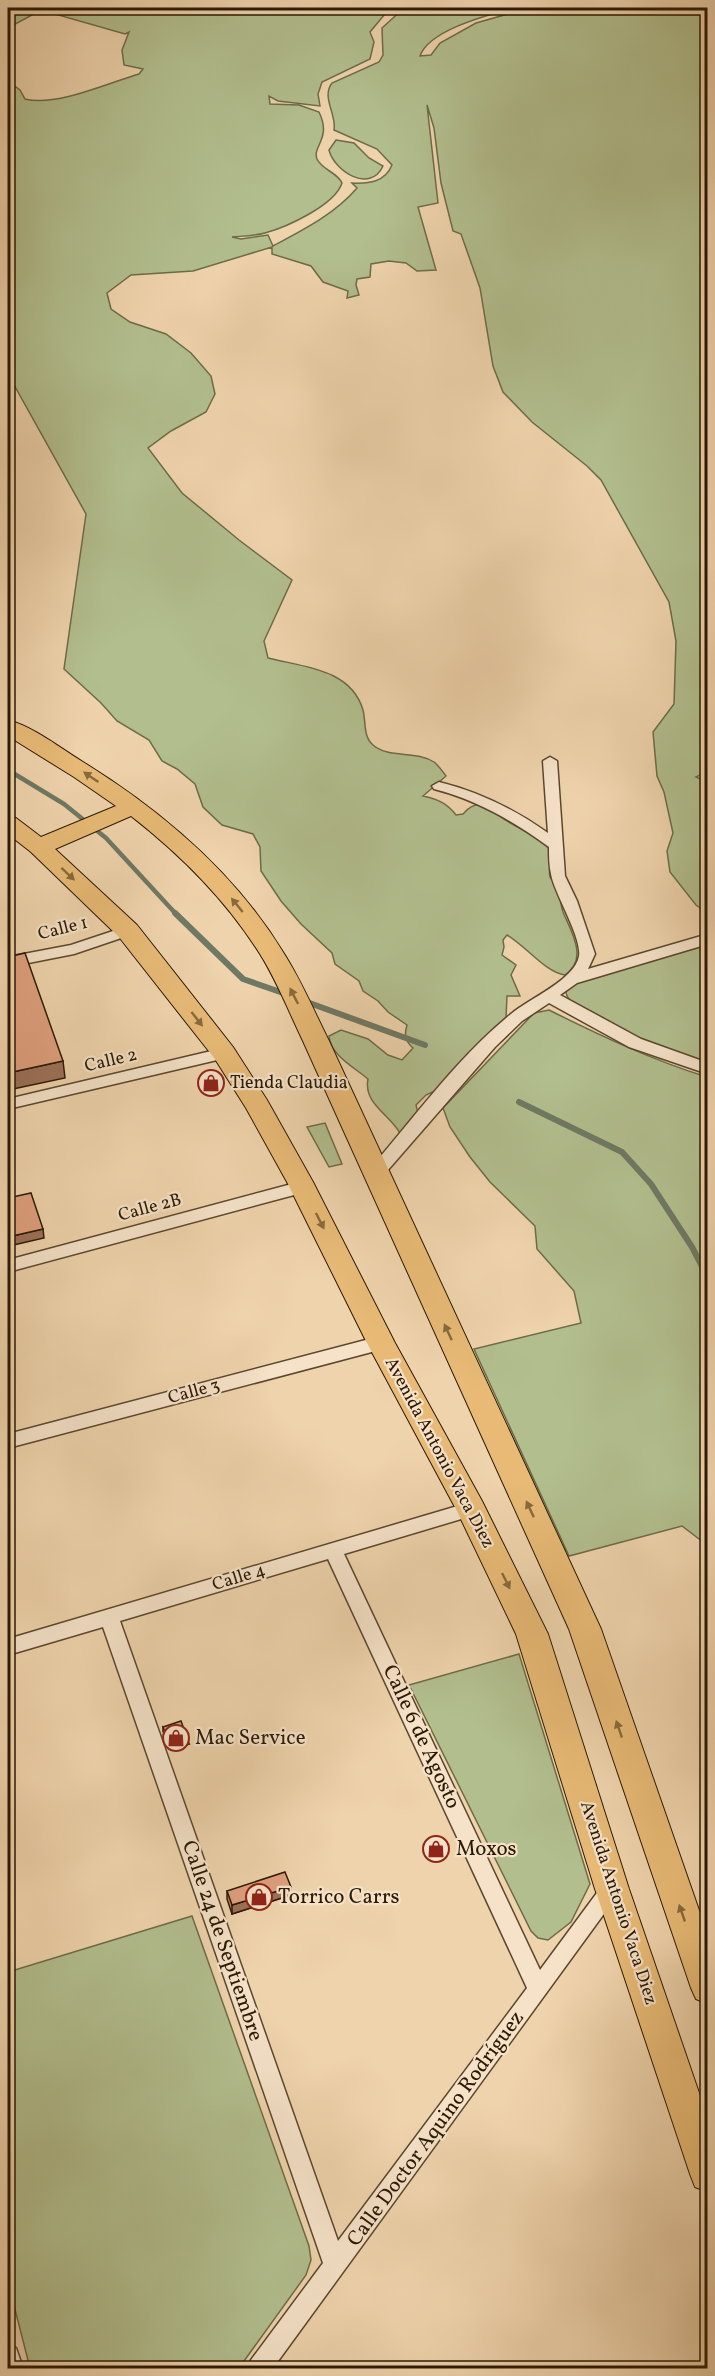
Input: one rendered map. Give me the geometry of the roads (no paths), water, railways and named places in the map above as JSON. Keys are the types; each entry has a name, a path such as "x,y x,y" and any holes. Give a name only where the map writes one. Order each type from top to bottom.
{"highway":[{"path":"8,727 64,759 126,810 187,852 237,903 271,952 316,1041 585,1629 708,1988"},
{"path":"51,842 126,810"},
{"name":"Avenida Antonio Vaca Diez","path":"8,823 51,842 128,931 224,1053 258,1106 303,1187 381,1343 471,1509 532,1634 612,1889 708,2174"}],"street":[{"path":"600,8 708,11"},
{"path":"375,1174 443,1092 506,1025 529,1006 549,996 572,979 583,966 586,954 570,901 558,876 550,761"},
{"path":"440,786 458,790 494,804 557,846"},
{"name":"Calle 1","path":"8,962 74,949 128,931"},
{"path":"572,979 708,939"},
{"path":"549,996 635,1043 708,1069"},
{"name":"Calle 2","path":"8,1104 224,1053"},
{"name":"Calle 2B","path":"8,1266 303,1187"},
{"name":"Calle 3","path":"8,1441 381,1343"},
{"name":"Calle 4","path":"8,1647 471,1509"},
{"name":"Calle 6 de Agosto","path":"333,1550 538,1989"},
{"name":"Calle 24 de Septiembre","path":"109,1617 335,2265"},
{"name":"Calle Doctor Aquino Rodríguez","path":"259,2368 612,1889"},
{"path":"8,2356 11,2368"}],"waterway":[{"path":"8,770 64,804 106,838 176,914"},
{"path":"176,914 243,979 286,994"},
{"path":"304,1001 425,1045"},
{"path":"519,1102 622,1152 651,1184 692,1247 708,1278"}],"place":[{"name":"Tienda Claudia","path":"211,1083"},
{"name":"Mac Service","path":"176,1738"},
{"name":"Moxos","path":"436,1849"},
{"name":"Torrico Carrs","path":"259,1897"}]}
